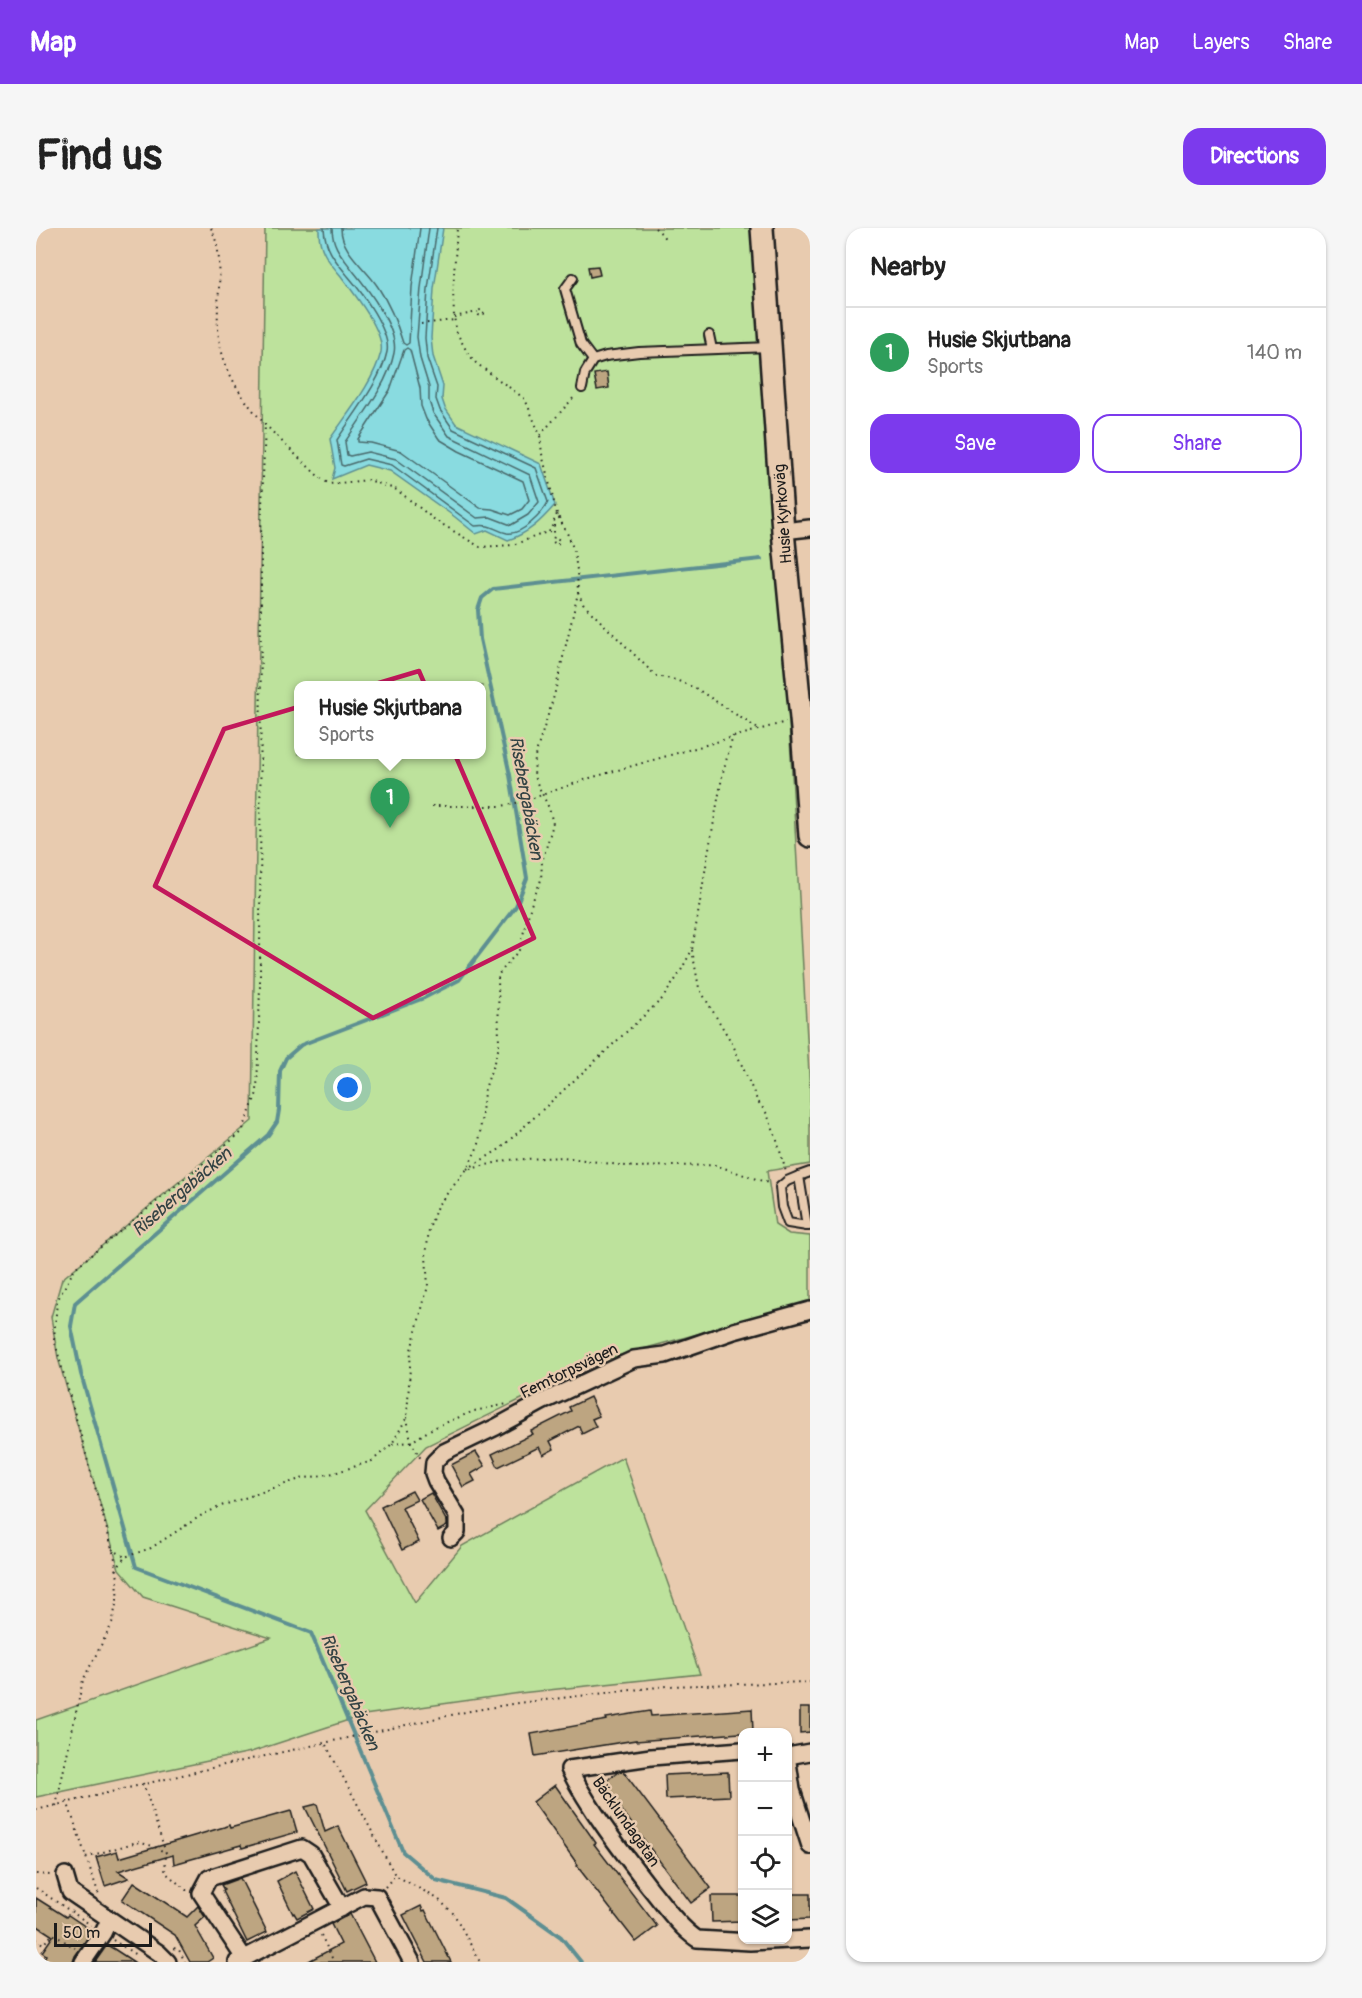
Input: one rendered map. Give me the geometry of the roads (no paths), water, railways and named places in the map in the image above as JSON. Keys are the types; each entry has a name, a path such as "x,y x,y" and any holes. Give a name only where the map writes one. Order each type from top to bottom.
{"street":[{"name":"Husie Kyrkoväg","path":"762,228 783,531 805,725 810,836"},
{"path":"783,531 810,528"},
{"name":"Femtorpsvägen","path":"451,1538 457,1532 457,1516 433,1473 434,1462 444,1452 542,1402 634,1359 665,1354 734,1331 810,1310"},
{"name":"Bäcklundagatan","path":"738,1750 651,1757 569,1769 584,1798 626,1857 691,1935 697,1939 750,1942 810,1939"},
{"path":"792,1754 810,1752"},
{"path":"791,1782 810,1846"},
{"path":"342,1908 311,1854 302,1848 209,1878 201,1893 241,1960 342,1908 364,1896 376,1897 412,1962"},
{"path":"65,1875 70,1892 159,1953 168,1962"},
{"path":"85,1959 109,1920"}],"lane":[{"path":"573,278 565,289 567,299 581,344 592,360"},
{"path":"709,335 712,349"},
{"path":"582,388 585,373 592,360 606,356 639,352 772,347"},
{"path":"799,1176 809,1226 788,1223 782,1207 780,1187 787,1181 799,1176 810,1172"}],"water":[{"path":"319,228 443,228 434,289 431,338 433,356 443,386 442,399 456,424 541,464 555,505 528,530 508,540 487,530 476,534 390,471 366,465 332,479 335,468 330,439 372,375 381,352 381,344 367,312 325,254 320,242"}],"waterway":[{"name":"Risebergabäcken","path":"581,1962 561,1937 506,1898 436,1880 403,1852 311,1633 136,1567 81,1374 71,1326 75,1303 268,1135 277,1122 280,1071 286,1058 301,1045 424,998 459,980 516,906 527,878 510,775 480,639 478,610 482,598 493,589 761,559"}],"place":[{"name":"Husie Skjutbana","path":"390,828"}]}
